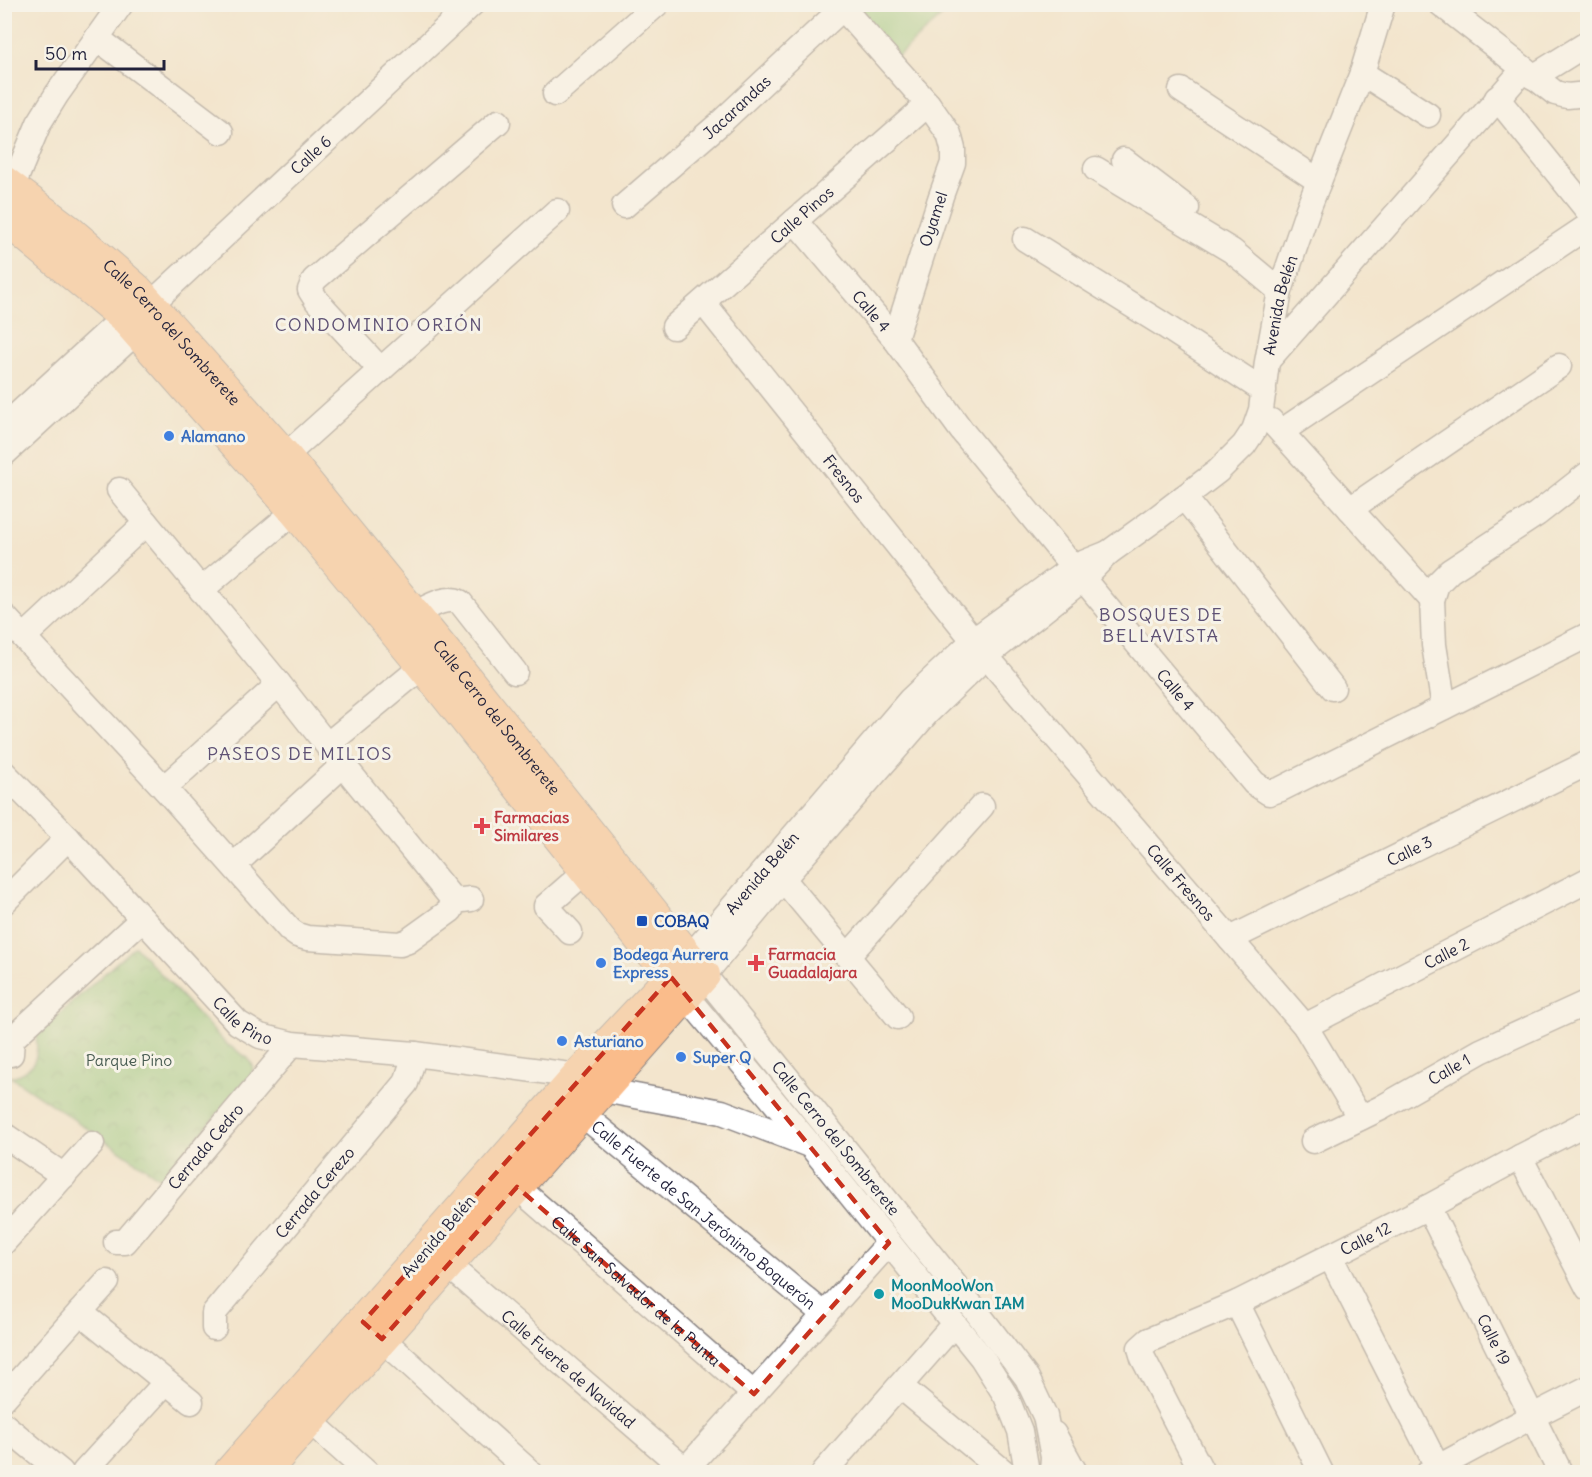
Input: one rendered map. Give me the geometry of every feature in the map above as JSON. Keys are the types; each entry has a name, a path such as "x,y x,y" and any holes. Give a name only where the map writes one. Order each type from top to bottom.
{"main road":[{"name":"Calle Cerro del Sombrerete","path":"6,196 69,231 136,289 142,314 295,511 423,666 586,871 683,975"},
{"name":"Calle Cerro del Sombrerete","path":"142,314 285,456 414,614 683,975"},
{"name":"Avenida Belén","path":"264,1473 310,1421 373,1331 683,975"},
{"name":"Avenida Belén","path":"230,1473 373,1331 448,1264 582,1114 591,1083"}],"street":[{"path":"6,196 39,123 121,4"},
{"name":"Calle 6","path":"142,314 472,4"},
{"path":"555,94 657,4"},
{"name":"Avenida Belén","path":"683,975 910,700 1078,573 1184,497 1218,471 1244,445 1254,429 1262,400 1280,291 1308,209 1362,73 1383,4"},
{"path":"1441,4 1555,93 1567,96 1587,94"},
{"name":"Oyamel","path":"843,6 928,104 949,134 953,149 953,163 940,196 895,339"},
{"name":"Jacarandas","path":"624,206 718,125 843,6"},
{"path":"97,38 221,132"},
{"path":"1267,362 1497,98 1528,73 1587,43"},
{"path":"1362,73 1428,116"},
{"path":"1181,90 1319,181"},
{"path":"1497,98 1587,212"},
{"name":"Calle Pinos","path":"674,327 928,104"},
{"path":"381,370 317,301 310,290 314,280 498,122"},
{"path":"1124,160 1190,211 1232,251 1280,291"},
{"path":"1096,169 1232,251"},
{"path":"285,456 556,211"},
{"name":"Calle 4","path":"795,221 895,339 962,431 1078,573 1254,783 1269,793 1587,635"},
{"path":"1282,431 1587,226"},
{"path":"1025,239 1159,322 1262,400 1282,431 1432,600"},
{"name":"Fresnos","path":"704,302 980,648"},
{"path":"4,428 142,314"},
{"path":"4,454 142,314"},
{"path":"142,314 194,372 205,378 279,461 683,975 373,1331 254,1473"},
{"path":"1350,509 1559,366"},
{"path":"1444,707 1434,645 1432,600 1437,584 1450,571 1537,514 1587,474"},
{"path":"4,616 297,935 307,938 400,944 408,941 462,900 327,745 119,490"},
{"path":"1184,497 1333,688"},
{"path":"201,590 295,511"},
{"path":"24,637 146,523"},
{"path":"414,614 444,600 454,599 460,602 515,672"},
{"name":"Avenida Belén","path":"683,975 783,879 928,712 980,648"},
{"name":"Calle Fresnos","path":"980,648 1305,1026 1360,1118"},
{"path":"327,745 423,666"},
{"path":"164,788 279,684"},
{"name":"Calle 3","path":"1230,939 1587,763"},
{"path":"234,865 344,765"},
{"name":"Calle Pino","path":"4,773 68,838 238,1023 260,1036 292,1044 415,1054 591,1083 723,1112 811,1146"},
{"path":"848,956 982,806"},
{"path":"4,902 68,838"},
{"path":"570,932 546,906 586,871"},
{"path":"783,879 898,1017"},
{"name":"Calle 2","path":"1305,1026 1587,880"},
{"path":"11,1054 12,1039 142,920"},
{"name":"Calle Cerro del Sombrerete","path":"683,975 811,1146 982,1358 1006,1396 1020,1431 1027,1473"},
{"name":"Calle Cerro del Sombrerete","path":"683,975 976,1311 1027,1378 1045,1416 1053,1457 1052,1473"},
{"name":"Calle 1","path":"1313,1141 1381,1108 1480,1051 1587,1002"},
{"name":"Cerrada Cedro","path":"116,1242 125,1242 292,1044"},
{"name":"Cerrada Cerezo","path":"214,1328 214,1313 406,1083 415,1054"},
{"name":"Calle Fuerte de San Jerónimo Boquerón","path":"582,1114 825,1315"},
{"name":"Calle 12","path":"1202,1473 1140,1348 1149,1340 1237,1303 1428,1207 1587,1122"},
{"path":"4,1135 64,1176"},
{"path":"4,1242 92,1143"},
{"path":"1520,1157 1587,1288"},
{"name":"Calle San Salvador de la Punta","path":"517,1187 754,1394"},
{"name":"Calle 19","path":"1428,1207 1560,1473"},
{"path":"686,1471 889,1243"},
{"path":"1330,1256 1436,1471 1587,1388"},
{"name":"Calle Fuerte de Navidad","path":"448,1264 686,1471"},
{"path":"4,1398 107,1282"},
{"path":"1237,1303 1321,1473"},
{"path":"80,1312 191,1402"},
{"path":"833,1470 900,1386 954,1324"},
{"path":"242,1473 373,1331"},
{"path":"373,1331 530,1473"},
{"path":"84,1473 166,1382"},
{"path":"900,1386 1004,1473"},
{"path":"1045,1416 1075,1473"},
{"path":"310,1421 368,1473"},
{"path":"4,1425 61,1473"}],"highlighted area":[{"path":"671,977 889,1243 754,1394 517,1187 382,1339 363,1322"}],"green space":[{"path":"848,5 954,5 890,63"},
{"name":"Parque Pino","path":"135,946 225,1043 248,1058 253,1066 252,1074 162,1179 11,1077 25,1071 34,1062 37,1051 36,1035"}],"place":[{"name":"Alamano","path":"169,436"},
{"name":"Farmacias Similares","path":"482,826"},
{"name":"COBAQ","path":"642,921"},
{"name":"Bodega Aurrera Express","path":"601,963"},
{"name":"Farmacia Guadalajara","path":"756,963"},
{"name":"Asturiano","path":"562,1041"},
{"name":"Super Q","path":"681,1057"},
{"name":"MoonMooWon MooDukKwan IAM","path":"879,1294"}],"district":[{"name":"CONDOMINIO ORIÓN","path":"379,324"},
{"name":"BOSQUES DE BELLAVISTA","path":"1161,624"},
{"name":"PASEOS DE MILIOS","path":"300,753"}]}
